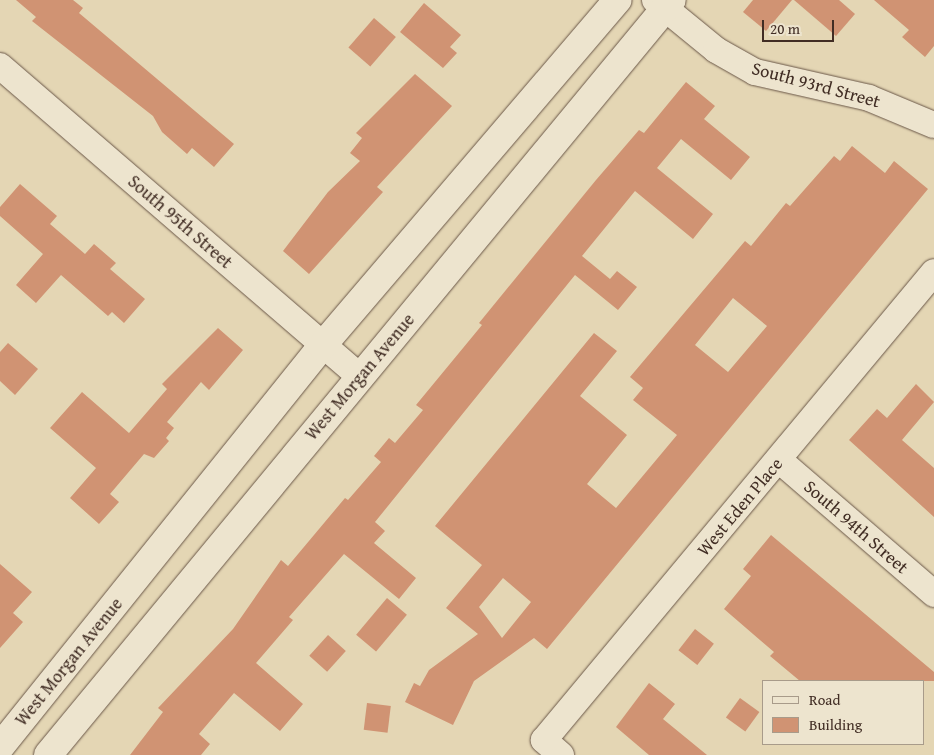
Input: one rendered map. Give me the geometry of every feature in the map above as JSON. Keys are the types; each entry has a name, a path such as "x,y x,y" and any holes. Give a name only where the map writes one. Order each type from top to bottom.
{"street":[{"name":"West Morgan Avenue","path":"0,748 322,346 617,0"},
{"name":"West Morgan Avenue","path":"48,755 360,377 664,3"},
{"name":"South 93rd Street","path":"664,3 716,50 755,72 869,98 934,126"},
{"name":"South 95th Street","path":"0,66 360,377"},
{"name":"West Eden Place","path":"552,748 779,460 934,272"},
{"name":"South 94th Street","path":"779,460 934,594"},
{"path":"86,640 120,668"},
{"path":"0,748 8,755"}],"building":[{"path":"16,0 73,0 83,8 79,13 234,144 214,167 192,148 187,154 162,132 153,116 32,21 36,17"},
{"path":"753,0 792,0 766,31 743,12"},
{"path":"794,0 839,0 855,14 836,36"},
{"path":"874,0 934,0 934,46 925,57 902,37 909,30"},
{"path":"424,3 461,35 450,47 457,53 443,68 400,32"},
{"path":"374,18 396,37 370,66 348,47"},
{"path":"415,74 452,106 377,187 383,192 309,274 283,251 328,192 360,161 350,153 362,138 356,133"},
{"path":"686,82 715,106 704,119 750,157 731,180 681,139 657,168 713,214 693,239 635,191 582,256 610,279 617,271 637,287 618,310 575,275 375,522 385,531 374,543 416,578 399,599 344,554 289,617 293,620 256,663 303,704 280,731 234,693 199,734 210,744 201,755 130,755 163,712 158,708 233,629 281,560 288,566 345,498 348,500 381,462 374,456 389,438 395,443 423,410 416,405 482,325 479,323 596,180 639,130 644,133"},
{"path":"852,146 885,173 894,161 928,189 547,649 534,638 474,681 453,725 405,702 414,683 420,686 429,670 478,634 446,608 482,565 435,526 594,333 617,351 580,396 627,435 587,484 616,508 677,435 633,400 643,388 630,377 745,241 751,246 786,203 790,206 834,156 840,161","holes":["733,298 767,326 728,372 695,345","503,578 531,602 502,638 479,607"]},
{"path":"20,184 57,216 50,224 85,254 94,244 116,263 110,269 145,299 124,323 112,312 108,316 61,275 36,303 16,285 43,254 0,216 0,207"},
{"path":"218,328 243,350 209,390 201,382 167,422 174,428 166,438 169,441 154,458 144,454 110,494 119,502 99,524 70,498 96,468 50,428 82,392 129,433 167,389 162,384"},
{"path":"8,343 38,369 15,395 0,381 0,352"},
{"path":"916,384 934,402 902,440 934,468 934,517 849,440 877,409 887,418"},
{"path":"771,535 934,672 934,681 799,680 770,656 774,652 724,609 751,576 743,569"},
{"path":"0,564 32,592 13,613 23,622 0,648"},
{"path":"387,598 407,615 376,651 356,635"},
{"path":"695,629 714,644 697,665 678,650"},
{"path":"328,635 346,651 327,672 309,656"},
{"path":"649,683 675,704 663,719 707,755 649,755 616,727"},
{"path":"740,698 759,712 745,732 726,717"},
{"path":"367,703 391,706 388,733 364,730"}]}
